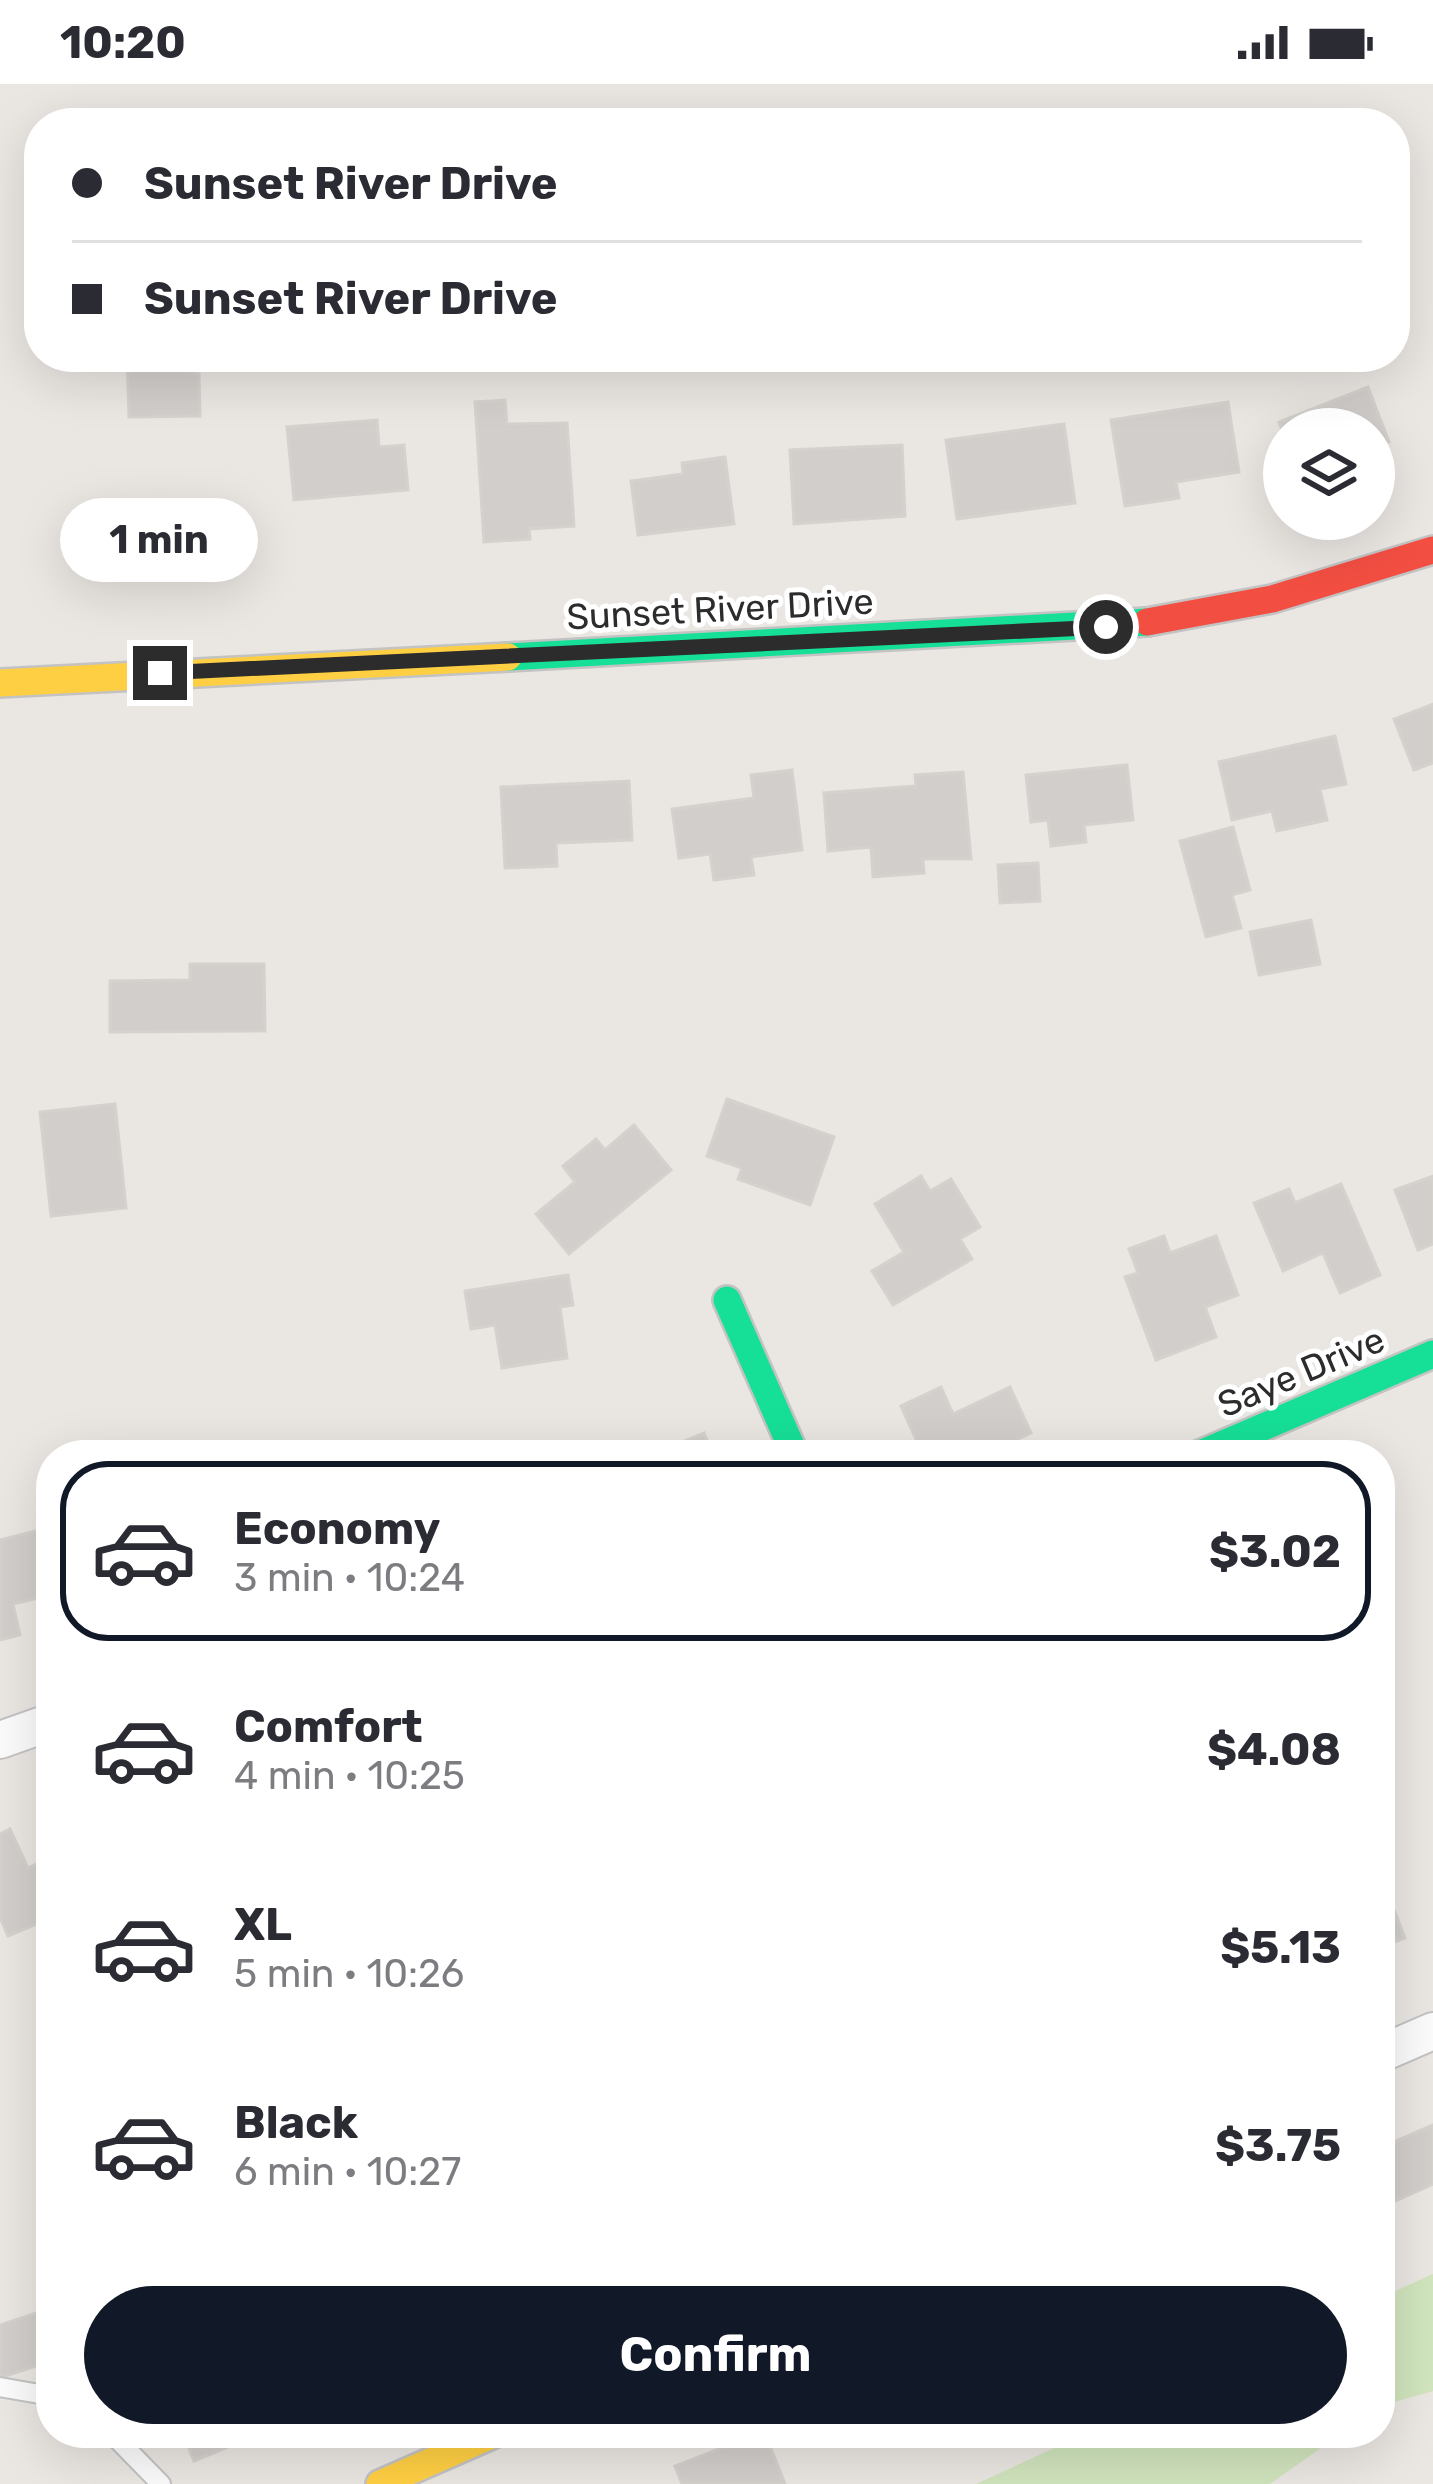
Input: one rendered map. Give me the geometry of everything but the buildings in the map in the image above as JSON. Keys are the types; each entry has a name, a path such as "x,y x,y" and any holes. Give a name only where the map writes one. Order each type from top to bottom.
{"street":[{"name":"Sunset River Drive","path":"0,683 1106,627 1192,618 1264,603 1344,582 1433,550"},
{"path":"727,1300 788,1440"},
{"name":"Saye Drive","path":"1233,1440 1433,1354"},
{"path":"0,1740 36,1727"},
{"path":"1395,2047 1433,2031"},
{"path":"380,2484 462,2448"}],"lane":[{"path":"0,2387 36,2393"},
{"path":"129,2448 161,2484"}],"green space":[{"path":"1433,2274 1433,2391 1395,2402 1395,2291"},
{"path":"1054,2448 1321,2448 1270,2484 976,2484"}],"traffic: fast":[{"path":"508,657 1147,622"},
{"path":"727,1300 788,1440"},
{"path":"1233,1440 1433,1354"}],"traffic: slow":[{"path":"0,683 508,657"},
{"path":"380,2484 462,2448"}],"traffic: jam":[{"path":"1147,622 1272,599 1433,550"}],"route":[{"path":"160,673 1106,627"}]}
